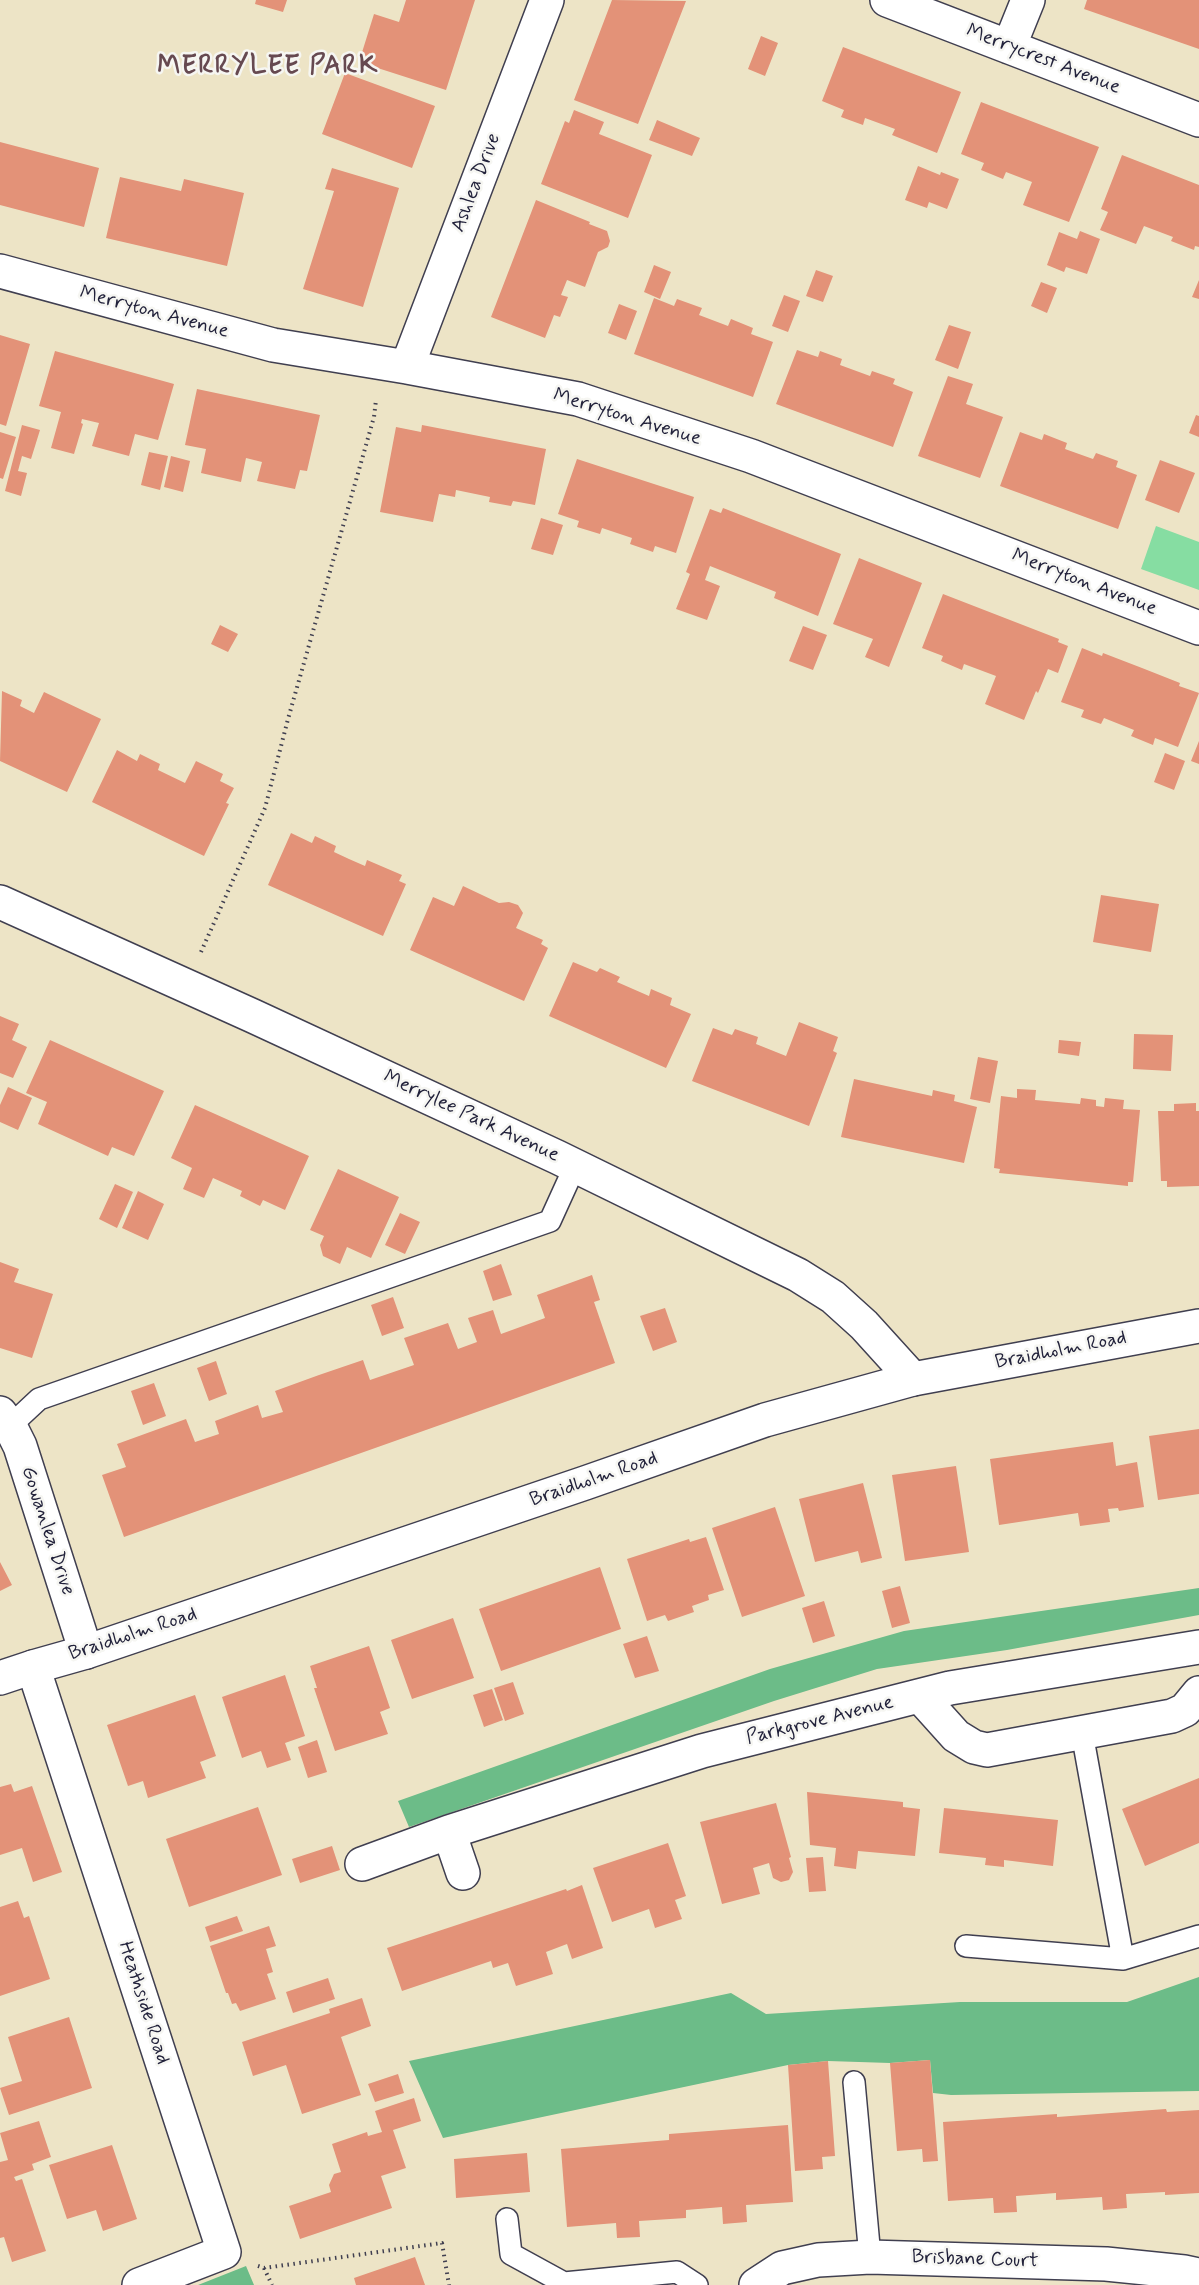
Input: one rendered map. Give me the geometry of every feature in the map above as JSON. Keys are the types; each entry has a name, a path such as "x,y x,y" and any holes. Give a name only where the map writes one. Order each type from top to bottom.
{"street":[{"name":"Ashlea Drive","path":"394,365 547,0"},
{"name":"Merrycrest Avenue","path":"887,0 1199,120"},
{"path":"1009,47 1028,0"},
{"name":"Merryton Avenue","path":"0,270 273,345 578,399 741,452 1199,628"},
{"name":"Merrylee Park Avenue","path":"0,902 575,1166 798,1275 833,1297 864,1325 913,1379"},
{"name":"Braidholm Road","path":"0,1678 86,1652 765,1420 913,1379 1199,1326"},
{"name":"Gowanlea Drive","path":"5,1420 20,1446 86,1652"},
{"name":"Parkgrove Avenue","path":"362,1863 449,1832 702,1751 950,1688 1199,1647"},
{"name":"Heathside Road","path":"33,1667 224,2252"},
{"path":"920,1696 956,1736 974,1747 987,1750 1172,1716 1185,1710 1199,1693"},
{"path":"449,1832 463,1873"},
{"path":"139,2285 224,2252"},
{"name":"Brisbane Court","path":"756,2285 782,2268 818,2260 870,2257 1105,2275 1184,2272 1199,2275"}],"lane":[{"path":"5,1420 39,1399 550,1221 575,1166"},
{"path":"1082,1733 1123,1959"},
{"path":"966,1946 1123,1959 1199,1936"},
{"path":"854,2082 870,2257"},
{"path":"507,2219 511,2254 564,2283 677,2272 697,2285"}],"path":[{"path":"186,986 265,808 374,417 394,365"},
{"path":"224,2252 264,2268 442,2243 449,2285"},
{"path":"264,2268 272,2285"}],"green space":[{"path":"1156,526 1199,542 1199,590 1141,569"},
{"path":"1199,1588 1199,1615 1007,1650 877,1669 774,1701 409,1827 398,1801 770,1669 904,1631"},
{"path":"1199,1977 1199,2091 951,2095 933,2093 930,2060 890,2063 828,2061 788,2065 443,2138 409,2061 731,1993 766,2014 960,2002 1127,2002"},
{"path":"246,2266 254,2285 198,2285"}],"building":[{"path":"256,0 287,0 283,12 255,4"},
{"path":"406,0 475,0 446,90 359,62 374,14 399,22"},
{"path":"612,0 686,1 638,124 574,100"},
{"path":"1087,0 1199,0 1199,49 1084,9"},
{"path":"761,36 778,43 765,76 748,69"},
{"path":"843,47 961,92 937,153 892,135 895,129 865,118 863,125 841,117 844,110 822,101"},
{"path":"345,73 435,106 412,168 322,134"},
{"path":"981,102 1099,147 1069,222 1023,205 1032,182 1006,172 1003,179 981,170 984,163 961,154"},
{"path":"574,110 604,122 599,134 652,155 628,218 541,184 565,121 569,123"},
{"path":"657,120 700,138 692,156 649,140"},
{"path":"0,142 99,168 84,227 0,205"},
{"path":"1122,155 1199,185 1199,247 1195,246 1194,250 1171,241 1173,237 1144,226 1136,244 1100,230 1108,212 1101,209"},
{"path":"918,166 940,175 941,172 959,179 947,209 929,202 927,208 905,200"},
{"path":"332,168 399,188 363,307 303,289 334,191 325,189"},
{"path":"120,177 181,191 184,179 244,193 227,266 106,238"},
{"path":"536,200 607,231 610,241 608,247 598,252 585,287 567,280 561,295 568,297 560,317 554,315 545,338 491,317"},
{"path":"1080,231 1100,239 1087,274 1066,267 1064,272 1047,265 1059,232 1077,239"},
{"path":"654,265 671,272 660,299 644,292"},
{"path":"816,270 833,276 823,302 806,296"},
{"path":"1199,280 1199,299 1192,297"},
{"path":"1041,282 1057,288 1047,313 1031,306"},
{"path":"784,295 800,301 788,332 772,326"},
{"path":"654,298 674,306 677,299 702,308 699,315 728,326 731,319 753,328 751,334 773,342 753,397 634,354"},
{"path":"619,304 637,311 626,340 608,333"},
{"path":"949,325 971,332 958,369 935,360"},
{"path":"0,335 30,344 6,426 0,424"},
{"path":"797,350 818,357 820,351 842,359 840,365 870,376 872,371 895,379 893,384 913,392 893,447 776,404"},
{"path":"55,351 174,384 158,440 135,434 129,456 92,446 99,423 82,419 83,424 74,454 51,448 61,412 39,406"},
{"path":"948,376 973,384 966,404 1003,417 980,478 918,456"},
{"path":"197,389 320,415 307,471 300,470 295,489 257,481 262,462 246,458 241,482 201,473 206,449 185,445"},
{"path":"1196,415 1199,416 1199,437 1189,433"},
{"path":"22,425 40,430 31,459 22,456 18,471 27,473 21,496 5,491"},
{"path":"422,425 546,449 535,505 513,501 511,506 489,502 490,497 456,490 455,497 439,494 433,522 380,512 396,427 421,432"},
{"path":"0,432 16,437 3,479 0,478"},
{"path":"1020,432 1042,440 1044,434 1067,443 1065,449 1093,459 1096,453 1118,461 1116,467 1137,475 1118,529 1000,486"},
{"path":"149,452 168,456 160,490 141,485"},
{"path":"171,456 190,461 183,492 164,487"},
{"path":"577,459 694,497 676,553 655,546 653,552 630,544 632,538 602,528 600,534 577,527 579,521 558,514"},
{"path":"1160,460 1195,473 1179,513 1145,500"},
{"path":"723,508 841,554 818,616 774,598 776,592 710,566 705,580 720,586 707,620 676,609 690,574 686,572 710,509 721,513"},
{"path":"541,518 563,525 553,555 531,549"},
{"path":"859,558 922,583 889,667 865,657 873,639 833,624"},
{"path":"943,594 1059,639 1058,642 1068,646 1058,673 1048,669 1024,720 985,704 996,676 964,664 962,670 941,661 943,656 922,648"},
{"path":"220,625 238,634 228,652 211,644"},
{"path":"803,626 827,635 813,670 789,661"},
{"path":"1082,648 1102,656 1103,653 1142,668 1199,693 1178,747 1155,738 1153,745 1131,736 1134,730 1104,718 1101,724 1081,717 1084,710 1061,702"},
{"path":"2,691 22,700 20,706 34,713 44,692 101,719 67,792 0,761"},
{"path":"1199,741 1199,764 1191,761"},
{"path":"117,750 137,761 140,754 160,764 158,770 185,783 196,761 223,774 220,781 234,788 226,803 229,804 204,856 92,802"},
{"path":"1165,753 1185,761 1174,790 1154,782"},
{"path":"291,833 312,843 315,836 336,846 334,852 349,859 365,866 367,860 402,875 399,881 406,884 383,936 268,885"},
{"path":"463,886 499,903 509,902 518,905 523,913 516,928 543,940 541,944 548,948 524,1001 410,950 433,897 454,906"},
{"path":"1101,895 1159,904 1151,952 1093,942"},
{"path":"573,962 597,972 600,968 620,977 617,982 649,996 651,989 672,998 670,1005 691,1014 666,1068 549,1016"},
{"path":"0,1016 19,1024 12,1040 27,1047 13,1078 0,1073"},
{"path":"799,1022 838,1037 833,1051 837,1053 809,1126 692,1081 713,1028 732,1035 735,1029 758,1037 756,1044 786,1056"},
{"path":"1134,1034 1173,1035 1171,1071 1133,1069"},
{"path":"50,1040 164,1091 134,1156 112,1147 108,1156 38,1124 47,1102 26,1093"},
{"path":"1059,1040 1081,1042 1079,1056 1058,1053"},
{"path":"978,1057 998,1061 990,1103 970,1099"},
{"path":"854,1079 932,1096 933,1090 955,1095 954,1101 977,1107 964,1163 841,1137"},
{"path":"8,1087 32,1098 18,1130 0,1122 0,1105"},
{"path":"1017,1089 1036,1090 1035,1100 1080,1104 1081,1098 1096,1100 1096,1106 1104,1107 1105,1098 1124,1100 1123,1109 1140,1110 1133,1182 1128,1182 1128,1186 999,1173 1000,1169 994,1168 1001,1096 1017,1098"},
{"path":"1196,1103 1196,1111 1199,1111 1199,1186 1167,1187 1167,1181 1161,1181 1158,1111 1174,1111 1174,1104"},
{"path":"195,1105 309,1156 285,1210 263,1200 260,1206 240,1196 242,1191 213,1178 204,1198 183,1189 192,1168 171,1158"},
{"path":"338,1169 399,1197 371,1258 347,1247 340,1264 323,1256 320,1245 324,1236 310,1230"},
{"path":"115,1184 133,1192 117,1228 99,1219"},
{"path":"138,1191 164,1204 148,1240 122,1228"},
{"path":"400,1213 420,1222 405,1254 385,1245"},
{"path":"0,1262 19,1269 14,1282 53,1294 32,1358 0,1348"},
{"path":"501,1264 512,1295 493,1301 483,1271"},
{"path":"592,1275 600,1300 594,1302 615,1363 124,1537 102,1475 126,1467 117,1444 186,1419 195,1442 219,1434 215,1421 258,1405 262,1418 283,1412 275,1391 363,1360 370,1380 414,1365 404,1338 448,1323 458,1349 477,1342 468,1318 493,1310 501,1334 545,1318 537,1295"},
{"path":"393,1297 404,1328 382,1336 371,1305"},
{"path":"665,1308 677,1342 653,1351 640,1316"},
{"path":"216,1361 227,1394 209,1401 197,1368"},
{"path":"154,1383 166,1416 143,1425 131,1391"},
{"path":"1199,1429 1199,1494 1158,1500 1149,1436"},
{"path":"1113,1442 1116,1466 1137,1462 1144,1507 1119,1511 1118,1508 1108,1509 1110,1522 1080,1526 1078,1513 999,1525 990,1459"},
{"path":"956,1466 969,1552 905,1561 892,1475"},
{"path":"863,1483 882,1558 861,1563 858,1551 815,1562 799,1499"},
{"path":"775,1507 805,1596 742,1617 712,1528"},
{"path":"706,1537 724,1590 708,1595 709,1600 692,1606 694,1612 668,1621 665,1615 647,1621 627,1559 689,1539 690,1542"},
{"path":"0,1562 12,1585 0,1591"},
{"path":"600,1567 621,1629 501,1671 479,1609"},
{"path":"900,1586 910,1623 892,1628 882,1591"},
{"path":"824,1601 835,1636 813,1643 802,1608"},
{"path":"453,1618 474,1678 412,1699 391,1640"},
{"path":"647,1636 659,1671 635,1678 623,1644"},
{"path":"369,1646 390,1708 380,1712 388,1734 335,1751 314,1688 317,1688 310,1666"},
{"path":"285,1675 305,1736 285,1743 291,1760 267,1768 261,1751 242,1758 222,1697"},
{"path":"513,1682 524,1714 505,1721 494,1688"},
{"path":"492,1689 503,1720 484,1727 473,1695"},
{"path":"195,1695 216,1756 200,1762 206,1778 148,1798 143,1781 128,1786 107,1725"},
{"path":"317,1740 327,1772 308,1778 298,1747"},
{"path":"1199,1778 1199,1843 1145,1866 1122,1809"},
{"path":"11,1784 14,1792 32,1786 62,1872 33,1882 22,1848 0,1855 0,1787"},
{"path":"807,1792 903,1802 903,1807 920,1809 915,1856 858,1851 856,1869 834,1866 836,1848 810,1845"},
{"path":"776,1803 791,1857 789,1858 793,1872 789,1880 781,1882 773,1878 769,1863 753,1868 760,1894 722,1904 700,1822"},
{"path":"258,1807 282,1875 189,1907 166,1839"},
{"path":"944,1808 1058,1820 1053,1866 1004,1860 1004,1867 985,1865 986,1858 939,1853"},
{"path":"668,1843 686,1896 675,1900 682,1919 655,1928 649,1909 612,1922 593,1868"},
{"path":"332,1846 340,1870 300,1883 292,1859"},
{"path":"823,1857 826,1891 809,1892 806,1858"},
{"path":"582,1885 603,1948 572,1959 567,1944 546,1952 553,1974 516,1986 508,1963 493,1968 491,1961 402,1991 387,1948"},
{"path":"18,1901 24,1918 29,1916 50,1979 0,1996 0,1907"},
{"path":"237,1916 243,1931 210,1942 205,1927"},
{"path":"269,1926 276,1946 266,1949 273,1972 267,1974 276,1999 240,2011 236,2003 232,2004 226,1993 210,1946"},
{"path":"328,1978 335,1999 293,2013 286,1992"},
{"path":"362,1998 371,2026 341,2037 361,2095 302,2114 286,2065 253,2076 242,2042 330,2013 329,2009"},
{"path":"69,2017 92,2088 9,2115 0,2088 22,2081 8,2037"},
{"path":"930,2060 938,2161 923,2162 922,2149 897,2151 890,2063"},
{"path":"828,2061 835,2156 822,2157 823,2169 795,2171 788,2065"},
{"path":"398,2074 404,2093 375,2102 368,2084"},
{"path":"414,2098 421,2121 393,2130 406,2168 381,2176 392,2208 300,2239 289,2206 331,2192 329,2185 334,2174 341,2172 332,2144 367,2132 368,2136 382,2132 375,2111"},
{"path":"1166,2109 1167,2112 1199,2110 1199,2193 1126,2194 1127,2208 1103,2210 1102,2197 1056,2200 1056,2193 1016,2196 1017,2212 994,2213 993,2198 948,2201 943,2122"},
{"path":"39,2121 51,2157 32,2164 34,2170 14,2177 16,2181 22,2179 46,2251 12,2262 4,2237 0,2238 0,2162 8,2160 0,2133"},
{"path":"788,2125 793,2202 746,2205 747,2222 723,2224 722,2207 686,2210 686,2218 639,2221 640,2237 617,2238 616,2223 567,2227 561,2149 669,2140 669,2134"},
{"path":"112,2145 137,2219 103,2231 96,2210 67,2219 49,2165"},
{"path":"527,2153 530,2192 456,2198 454,2159"},
{"path":"415,2257 425,2285 356,2285 354,2278"}],"district":[{"name":"MERRYLEE PARK","path":"268,68"}]}
